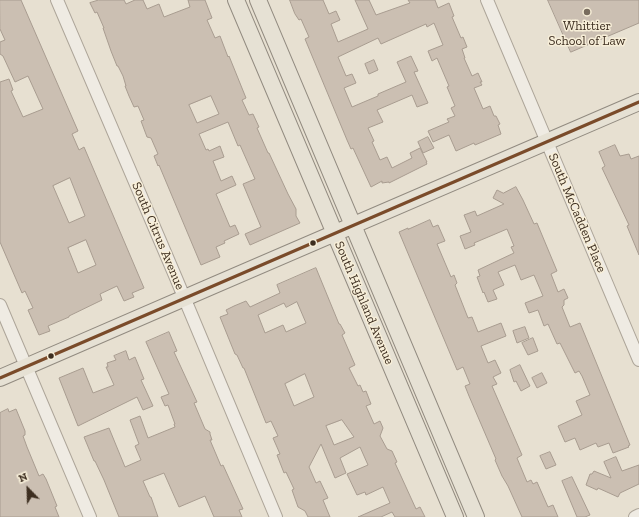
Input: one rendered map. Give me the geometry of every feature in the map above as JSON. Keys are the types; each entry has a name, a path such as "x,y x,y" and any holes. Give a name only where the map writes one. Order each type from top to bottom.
{"main road":[{"name":"South Highland Avenue","path":"236,0 455,517"},
{"name":"South Highland Avenue","path":"258,0 476,517"},
{"path":"0,378 639,102"}],"street":[{"name":"South Citrus Avenue","path":"57,0 276,517"},
{"name":"South McCadden Place","path":"487,0 639,360"},
{"path":"0,305 90,517"},
{"path":"635,517 639,515"}],"building":[{"path":"0,0 21,0 78,131 72,134 79,150 84,147 144,288 132,293 134,297 124,301 117,286 100,294 102,300 48,326 50,331 39,335 28,310 33,308 25,291 22,293 0,242 0,82 9,79 13,90 11,91 23,117 43,109 28,76 15,82 3,56 0,54 0,42 5,40 0,29","holes":["70,178 85,216 69,223 53,186","86,240 96,265 78,273 68,248"]},
{"path":"99,0 124,0 126,4 135,0 143,0 147,9 159,4 164,17 190,7 188,0 205,0 212,18 207,20 215,38 220,36 246,98 242,100 249,115 253,114 259,127 257,128 268,153 296,209 296,216 300,223 250,245 245,234 261,227 243,184 255,179 240,145 238,146 228,122 199,134 206,150 208,149 209,151 220,146 224,157 213,161 221,181 232,176 236,185 216,194 230,227 235,225 239,234 224,241 225,243 216,247 220,257 201,265 154,156 158,154 151,138 147,137 141,121 144,120 138,106 134,107 125,86 123,76 111,51 104,28 97,12 95,13 90,3","holes":["211,96 219,114 197,123 189,105"]},
{"path":"290,0 323,0 329,14 336,11 340,20 331,24 338,42 368,29 355,0 369,0 376,15 410,3 408,0 435,0 438,8 449,3 454,16 452,17 461,38 463,37 467,47 462,49 464,58 472,76 478,73 482,82 480,82 482,85 474,88 483,109 490,106 494,116 496,116 500,124 498,125 501,134 456,151 449,135 433,142 428,131 449,122 447,119 455,116 451,108 455,106 447,87 449,86 437,58 432,61 428,51 443,45 434,23 427,27 426,24 381,44 378,38 338,57 346,76 352,74 356,83 344,88 352,107 378,96 378,94 406,82 397,62 411,56 418,71 414,72 428,103 417,107 412,95 377,110 383,122 368,128 380,160 387,157 392,168 412,158 410,153 420,148 427,164 389,183 382,183 382,181 371,187 353,148 351,149 347,140 305,39 309,37 301,19 299,20 295,14"},
{"path":"548,0 639,0 639,23 571,52"},
{"path":"374,60 378,70 369,74 365,64"},
{"path":"428,137 434,148 423,153 418,142"},
{"path":"615,145 620,156 629,154 631,159 639,156 639,255 627,226 629,225 602,168 605,166 599,152"},
{"path":"516,187 534,224 537,223 557,271 551,274 558,292 564,289 568,298 564,300 564,305 562,307 570,327 580,323 630,445 628,446 629,447 613,453 609,443 598,447 596,443 580,450 575,438 565,442 558,426 582,415 576,401 590,395 582,376 579,371 575,373 560,343 557,344 548,324 544,326 538,310 529,313 525,303 543,296 534,275 521,280 515,265 498,272 504,285 493,290 497,299 488,302 484,292 483,293 477,277 480,276 478,270 514,253 511,247 514,246 507,229 474,243 475,245 465,249 460,236 471,232 464,215 475,211 477,216 504,204 493,198 497,190 503,193"},
{"path":"430,220 433,227 438,225 445,241 437,244 451,277 454,275 457,283 455,285 468,318 472,317 478,332 501,323 506,336 481,346 488,363 495,360 501,373 493,377 497,384 492,386 522,455 517,458 527,482 531,480 533,484 537,482 548,507 553,505 558,517 522,517 495,460 496,459 465,386 470,384 463,367 457,370 399,232"},
{"path":"316,268 339,324 345,333 342,335 355,365 349,368 358,386 360,385 363,392 366,391 371,404 366,406 374,424 380,421 383,428 380,436 387,449 392,451 397,462 395,463 416,509 420,507 425,517 395,517 392,512 381,517 358,517 390,503 383,487 366,495 365,492 357,495 347,474 368,465 360,447 340,458 346,473 335,478 321,444 309,467 316,483 320,481 328,498 323,500 330,517 308,517 305,511 298,507 292,490 294,489 286,472 284,473 277,455 280,454 273,438 278,436 271,421 266,423 244,368 235,354 220,317 228,314 226,310 246,301 250,307 280,293 277,285","holes":["297,302 306,323 286,332 283,325 265,333 258,315 284,303 286,307","305,374 314,397 294,406 285,384","342,420 354,437 334,445 326,426"]},
{"path":"525,327 529,338 517,343 513,331"},
{"path":"169,332 177,351 174,352 197,402 194,403 205,429 210,432 212,440 210,440 221,466 223,465 243,509 239,510 242,517 214,517 205,496 179,507 164,473 143,481 151,497 158,517 119,517 84,437 109,428 125,467 141,460 135,446 139,444 130,420 140,416 148,438 175,427 168,405 165,406 161,397 169,394 146,342"},
{"path":"533,338 538,351 528,355 522,343"},
{"path":"126,351 129,360 135,357 144,379 141,380 153,406 143,410 137,397 78,426 59,378 83,368 93,393 114,385 106,367 108,367 107,363 116,360 114,356"},
{"path":"520,365 530,386 521,391 516,381 514,382 510,370"},
{"path":"542,373 547,383 537,388 532,378"},
{"path":"8,409 9,412 16,409 25,431 25,435 23,436 27,447 39,476 43,474 46,479 57,506 55,507 59,517 0,517 0,413"},
{"path":"550,452 556,465 546,469 540,456"},
{"path":"616,457 622,471 639,465 639,484 620,493 618,497 598,488 597,490 586,485 590,474 594,471 611,478 604,462"},
{"path":"572,477 590,515 585,517 577,517 562,481"}],"transit line":[{"path":"0,378 639,102"}],"place":[{"name":"Whittier School of Law","path":"587,12"}]}
